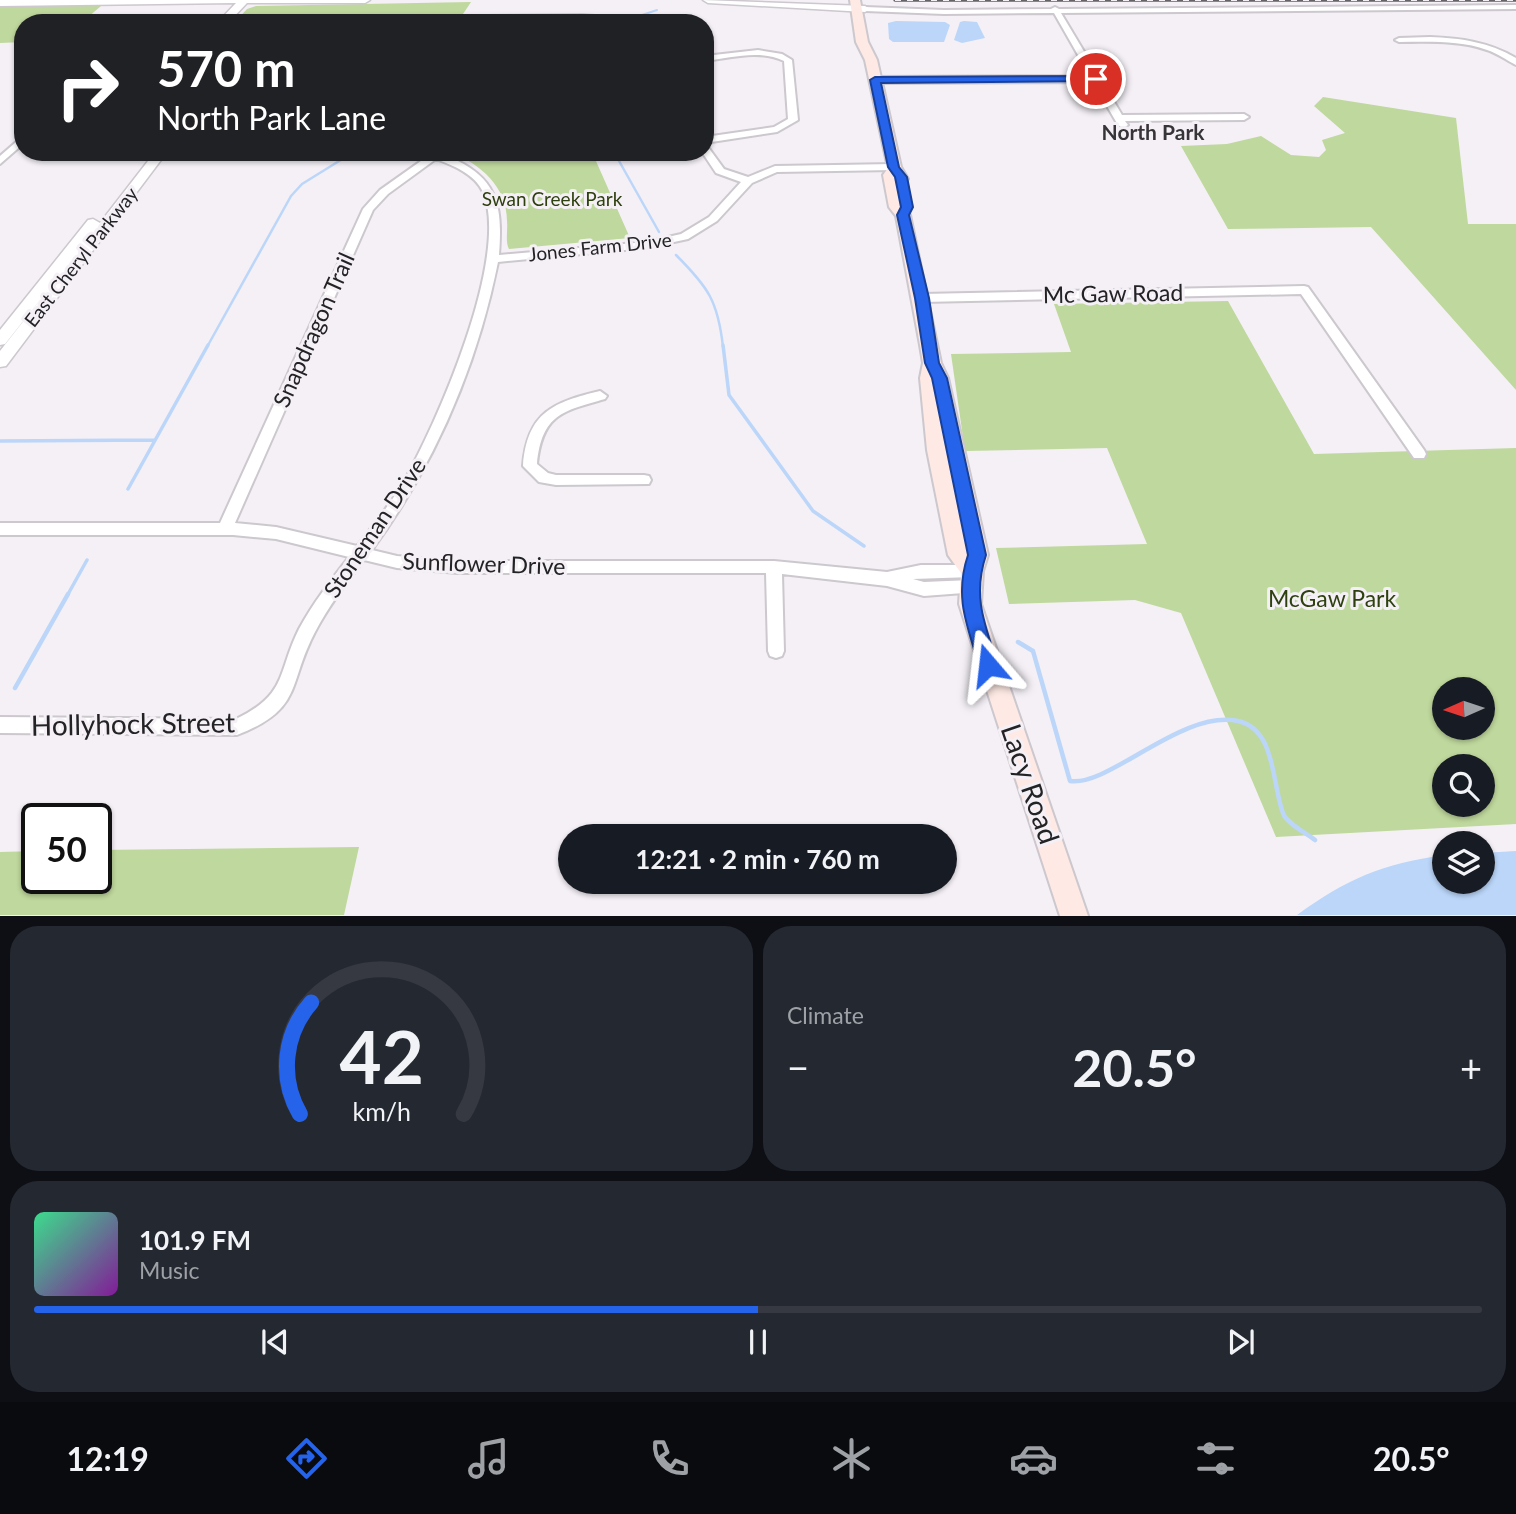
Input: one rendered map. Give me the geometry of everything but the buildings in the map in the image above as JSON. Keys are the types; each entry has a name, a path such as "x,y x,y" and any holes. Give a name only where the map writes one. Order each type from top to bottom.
{"main road":[{"name":"Lacy Road","path":"860,5 871,42 867,49 894,168 890,175 896,207 903,215 922,298 932,363 929,378 937,450 959,555 971,579 970,604 995,685 1027,768 1073,915"}],"street":[{"path":"0,2 126,0"},
{"path":"69,1 365,0"},
{"path":"708,0 860,5"},
{"path":"765,0 964,10 1516,7"},
{"path":"223,14 238,1"},
{"path":"1055,9 1121,121 1244,117"},
{"path":"1399,40 1470,43 1492,49 1516,62"},
{"path":"714,58 765,52 778,54 788,60 793,120 777,129 714,139"},
{"path":"875,80 1096,79"},
{"path":"0,161 5,152"},
{"name":"East Cheryl Parkway","path":"0,340 143,161"},
{"name":"East Cheryl Parkway","path":"0,362 154,161"},
{"name":"Snapdragon Trail","path":"225,529 368,209 384,192 422,161"},
{"name":"Stoneman Drive","path":"264,716 284,694 313,619 404,492 433,437 463,366 491,259 496,213 488,191 459,165 449,161"},
{"path":"713,161 720,171 748,181"},
{"name":"Jones Farm Drive","path":"491,259 669,242 697,231 713,219 748,181 767,172 785,168 894,168"},
{"name":"Mc Gaw Road","path":"922,298 1304,290 1419,454"},
{"path":"600,396 560,407 544,419 530,457 530,466 544,478 556,480 644,480"},
{"name":"Sunflower Drive","path":"0,529 225,529 276,533 397,562 457,567 774,567 887,579 924,589 971,579"},
{"path":"774,567 776,650"},
{"name":"Hollyhock Street","path":"0,725 237,727 264,716"}],"green space":[{"path":"471,2 463,14 242,14 256,6"},
{"path":"0,6 101,6 92,14 14,14 14,42 0,43"},
{"path":"1323,97 1456,118 1468,224 1516,224 1516,390 1371,227 1228,229 1181,146 1227,144 1261,136 1291,155 1319,157 1326,150 1322,140 1345,133 1314,106"},
{"name":"Swan Creek Park","path":"468,161 596,161 630,238 509,249 506,209 502,198 490,178"},
{"name":"McGaw Park","path":"1228,301 1314,454 1516,448 1516,824 1276,837 1181,613 1135,600 1009,604 996,548 1147,544 1107,448 965,451 951,354 1071,352 1054,304"},
{"path":"359,847 344,915 0,915 0,852 21,851 21,894 112,894 112,850"}],"water":[{"path":"583,13 595,14 486,14"},
{"path":"945,22 950,25 944,42 893,42 889,39 888,23"},
{"path":"960,22 977,22 985,38 962,43 954,40"},
{"path":"1516,851 1516,915 1297,915 1333,891 1366,874 1432,857 1432,894 1495,894 1495,852"}],"waterway":[{"path":"645,14 657,10"},
{"path":"207,347 291,196 302,184 339,161"},
{"path":"619,161 659,232"},
{"path":"676,255 710,296 718,318 723,347"},
{"path":"128,489 208,345"},
{"path":"723,345 729,395 813,511 864,546"},
{"path":"0,441 155,440"},
{"path":"67,596 87,560"},
{"path":"15,688 68,594"},
{"path":"1018,642 1033,651 1070,781 1086,780 1105,772 1194,726 1216,720 1238,721 1250,726 1260,735 1266,746 1285,817 1315,840"}],"railway":[{"path":"895,0 1516,0"}],"district":[{"name":"North Park","path":"1153,133"}],"route":[{"path":"988,665 970,604 972,571 977,555 939,378 932,363 922,298 903,215 907,207 901,177 894,169 875,80 1096,79"}]}
